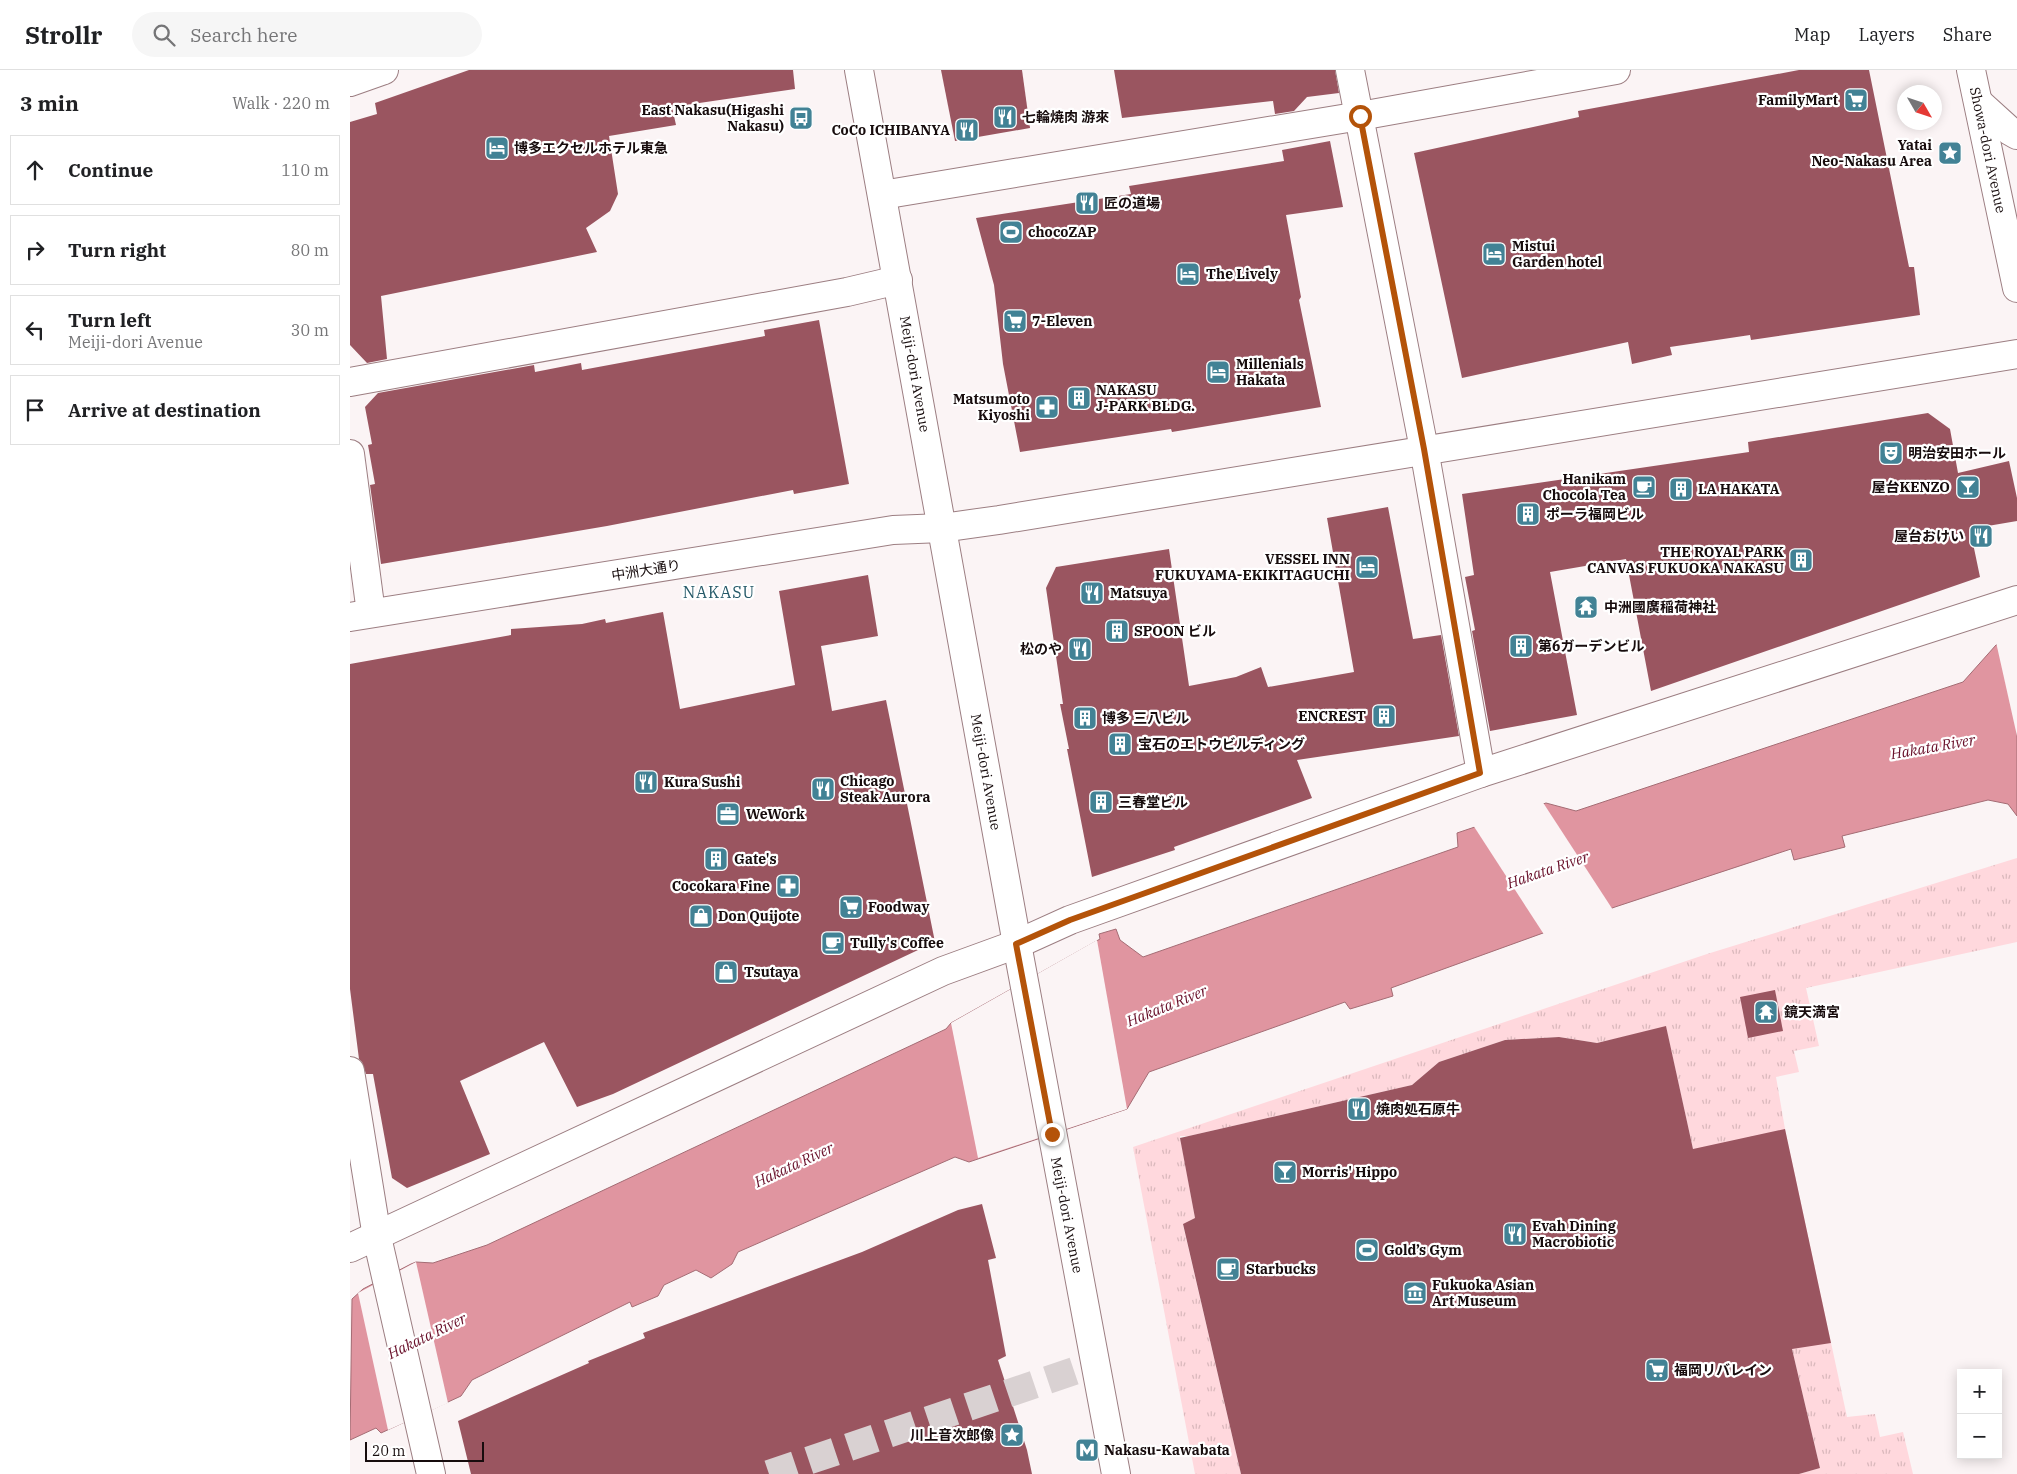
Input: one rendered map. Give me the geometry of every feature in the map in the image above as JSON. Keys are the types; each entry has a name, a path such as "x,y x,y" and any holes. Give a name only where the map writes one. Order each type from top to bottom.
{"street":[{"path":"350,82 384,70"},
{"name":"Meiji-dori Avenue","path":"859,70 1016,944 1116,1474"},
{"path":"1350,70 1424,449 1480,773"},
{"path":"882,195 1360,116 1616,70"},
{"name":"Showa-dori Avenue","path":"1971,70 2017,288"},
{"path":"1979,103 2017,135"},
{"path":"350,382 847,292 898,280"},
{"name":"中洲大通り","path":"361,615 893,530 942,528 2017,354"},
{"path":"350,454 361,615"},
{"path":"350,1248 943,971 1016,944 1070,920 1480,773 2017,600"},
{"path":"350,1071 377,1237 431,1474"}],"green space":[{"path":"2017,858 2017,942 1806,988 1819,1046 1794,1051 1799,1072 1776,1077 1785,1129 1847,1417 1875,1414 1880,1437 1903,1432 1913,1474 1799,1474 1820,1468 1792,1349 1693,1149 1666,1027 1597,1043 1559,1037 1505,1040 1439,1062 1412,1085 1189,1136 1180,1136 1195,1218 1183,1225 1241,1474 1195,1474 1133,1147 1707,954"}],"water":[{"name":"Hakata River","path":"2017,638 2017,816 2008,804 1988,800 1842,836 1845,847 1794,860 1791,849 1615,907 1391,988 1393,996 1350,1009 1345,1002 1149,1072 1127,1109 969,1162 955,1157 738,1252 732,1264 711,1278 696,1270 664,1285 658,1296 632,1307 630,1302 472,1380 461,1396 381,1433 376,1428 350,1440 352,1299 363,1289 411,1264 416,1262 433,1263 487,1245 946,1029 951,1023 1100,939 1099,934 1116,929 1120,940 1143,957 1458,847 1457,833 1546,803 1576,811 1963,682 1996,645"}],"pier":[{"path":"2017,636 2017,736 1996,642"},
{"path":"1542,801 1613,910 1545,936 1473,825"},
{"path":"1097,940 1127,1109 978,1158 951,1023"},
{"path":"416,1262 448,1403 388,1430 358,1293"}],"building":[{"name":"博多エクセルホテル東急","path":"469,70 793,70 795,89 672,107 676,125 609,136 618,194 610,211 586,228 597,252 381,296 387,359 367,363 350,345 350,122 377,114 375,103"},
{"path":"941,70 1022,70 1030,128 955,141"},
{"path":"1114,70 1335,70 1339,93 1307,97 1294,111 1275,114 1273,101 1122,118"},
{"path":"1799,70 1869,70 1909,267 1914,267 1920,315 1751,340 1750,335 1670,347 1672,355 1632,364 1628,342 1462,378 1414,153 1579,117 1578,111"},
{"path":"1330,141 1343,207 1286,215 1301,297 1299,300 1321,407 1172,432 1171,429 1020,452 1003,364 994,285 976,218 1131,194 1129,186 1284,161 1282,150"},
{"path":"819,320 849,484 794,494 793,490 607,526 381,564 370,485 375,484 368,445 372,444 365,407 378,393 534,365 535,372 581,363 582,370 765,336 764,330"},
{"path":"1928,413 1950,429 1958,473 2009,461 2017,498 2017,521 1970,529 1980,577 1651,691 1626,559 1550,572 1577,715 1490,731 1472,631 1475,630 1465,577 1474,575 1462,494 1749,452 1748,442"},
{"path":"1388,507 1413,639 1441,635 1459,736 1297,760 1312,798 1174,847 1175,850 1092,877 1067,749 1069,749 1060,704 1063,704 1046,588 1056,567 1169,549 1189,686 1236,677 1261,667 1268,687 1354,672 1327,518"},
{"path":"868,575 878,636 821,646 832,711 886,700 935,942 613,1094 577,1107 544,1042 460,1081 490,1154 407,1188 392,1178 373,1074 366,1074 359,1059 350,989 350,664 511,635 511,629 582,624 605,619 606,623 663,612 680,709 795,685 779,591"},
{"path":"1775,990 1783,1031 1748,1038 1740,997"},
{"path":"1666,1026 1693,1149 1785,1129 1831,1343 1792,1349 1820,1468 1799,1474 1241,1474 1183,1224 1195,1218 1180,1138 1412,1085 1439,1062 1505,1040 1559,1037 1597,1043"},
{"path":"982,1204 996,1258 988,1260 1006,1356 998,1360 1027,1450 1032,1474 471,1474 458,1421 589,1363 588,1361 645,1338 643,1333 862,1252 958,1210"}],"tunnel":[{"path":"769,1474 1095,1364"}],"place":[{"name":"FamilyMart","path":"1856,100"},
{"name":"七輪焼肉 游來","path":"1005,117"},
{"name":"East Nakasu(Higashi Nakasu)","path":"801,118"},
{"name":"CoCo ICHIBANYA","path":"967,130"},
{"name":"博多エクセルホテル東急","path":"497,148"},
{"name":"Yatai Neo-Nakasu Area","path":"1950,153"},
{"name":"匠の道場","path":"1087,203"},
{"name":"chocoZAP","path":"1011,232"},
{"name":"Mistui Garden hotel","path":"1494,254"},
{"name":"The Lively","path":"1188,274"},
{"name":"7-Eleven","path":"1015,321"},
{"name":"Millenials Hakata","path":"1218,372"},
{"name":"NAKASU J-PARK BLDG.","path":"1079,398"},
{"name":"Matsumoto Kiyoshi","path":"1047,407"},
{"name":"明治安田ホール","path":"1891,453"},
{"name":"Hanikam Chocola Tea","path":"1644,487"},
{"name":"屋台KENZO","path":"1968,487"},
{"name":"LA HAKATA","path":"1681,489"},
{"name":"ポーラ福岡ビル","path":"1528,514"},
{"name":"屋台おけい","path":"1981,536"},
{"name":"THE ROYAL PARK CANVAS FUKUOKA NAKASU","path":"1801,560"},
{"name":"VESSEL INN FUKUYAMA-EKIKITAGUCHI","path":"1367,567"},
{"name":"Matsuya","path":"1092,593"},
{"name":"中洲國廣稲荷神社","path":"1586,607"},
{"name":"SPOON ビル","path":"1117,631"},
{"name":"第6ガーデンビル","path":"1521,646"},
{"name":"松のや","path":"1080,649"},
{"name":"ENCREST","path":"1384,716"},
{"name":"博多 三八ビル","path":"1085,718"},
{"name":"宝石のエトウビルディング","path":"1120,744"},
{"name":"Kura Sushi","path":"646,782"},
{"name":"Chicago Steak Aurora","path":"823,789"},
{"name":"三春堂ビル","path":"1101,802"},
{"name":"WeWork","path":"728,814"},
{"name":"Gate's","path":"716,859"},
{"name":"Cocokara Fine","path":"788,886"},
{"name":"Foodway","path":"851,907"},
{"name":"Don Quijote","path":"701,916"},
{"name":"Tully's Coffee","path":"833,943"},
{"name":"Tsutaya","path":"726,972"},
{"name":"鏡天満宮","path":"1766,1012"},
{"name":"焼肉処石原牛","path":"1359,1109"},
{"name":"Morris' Hippo","path":"1285,1172"},
{"name":"Evah Dining Macrobiotic","path":"1515,1234"},
{"name":"Gold’s Gym","path":"1367,1250"},
{"name":"Starbucks","path":"1228,1269"},
{"name":"Fukuoka Asian Art Museum","path":"1415,1293"},
{"name":"福岡リバレイン","path":"1657,1370"},
{"name":"川上音次郎像","path":"1012,1435"},
{"name":"Nakasu-Kawabata","path":"1087,1450"}],"district":[{"name":"NAKASU","path":"719,592"}],"route":[{"path":"1052,1134 1016,944 1070,920 1480,773 1424,449 1360,116"}]}
